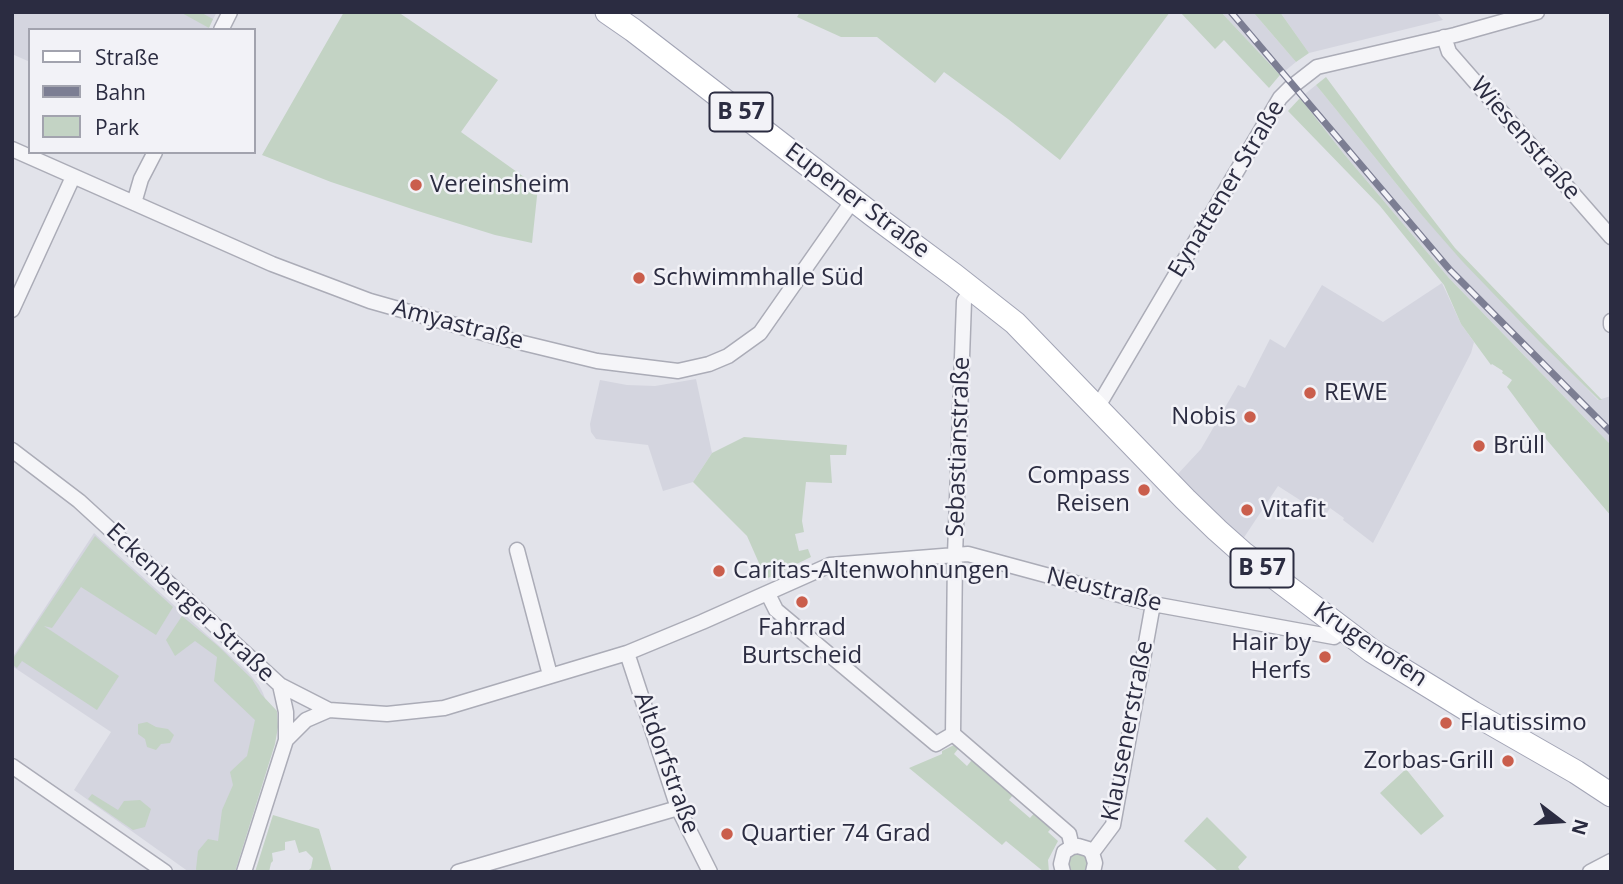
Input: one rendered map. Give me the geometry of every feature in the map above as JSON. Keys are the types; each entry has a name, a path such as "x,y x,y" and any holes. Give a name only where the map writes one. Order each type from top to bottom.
{"main road":[{"name":"Eupener Straße","path":"607,12 972,289"},
{"name":"Krugenofen","path":"972,289 1014,323 1217,530 1244,554 1344,630 1405,671 1611,795"}],"street":[{"path":"221,28 230,12"},
{"name":"Eynattener Straße","path":"1097,408 1280,98 1290,88 1317,67 1537,12"},
{"name":"Wiesenstraße","path":"1444,37 1449,52 1611,237"},
{"name":"Amyastraße","path":"12,149 272,264 370,301 494,336 597,361 678,371 709,364 728,356 760,333 853,200"},
{"path":"134,203 141,179 154,154"},
{"path":"12,310 73,177"},
{"name":"Sebastianstraße","path":"953,734 955,555 964,301 972,289"},
{"name":"Eckenberger Straße","path":"12,450 79,501 280,685 329,710 387,714 444,708 627,653"},
{"path":"517,550 550,675"},
{"name":"Neustraße","path":"627,653 830,565 968,554 1153,604 1334,637 1344,630"},
{"path":"768,594 776,610 936,744 953,734 1069,834 1072,847"},
{"name":"Klausenerstraße","path":"1092,853 1113,825 1153,604"},
{"name":"Altdorfstraße","path":"627,653 678,808 710,872"},
{"path":"244,872 286,740 286,712 280,685"},
{"path":"286,740 306,720 329,710"},
{"path":"12,766 165,872"},
{"path":"458,872 678,808"},
{"path":"1063,872 1061,858 1064,852 1072,847 1083,847 1092,853 1096,863 1093,872"},
{"path":"1590,872 1611,860"}],"shaded area":[{"path":"12,12 217,12 208,28 28,28 28,61 12,54"},
{"path":"1221,12 1253,12 1296,62 1280,75"},
{"path":"1280,12 1436,12 1443,20 1309,53"},
{"path":"1316,85 1420,213 1598,400 1611,396 1611,445 1449,278 1344,154 1300,98"},
{"path":"1442,283 1461,324 1474,342 1471,353 1373,543 1330,508 1325,516 1278,486 1243,539 1176,476 1201,449 1238,385 1245,388 1270,339 1285,348 1322,285 1383,322"},
{"path":"696,379 712,453 693,482 663,491 648,445 596,439 591,432 590,424 600,380 655,386"},
{"path":"94,533 247,671 263,693 266,701 222,872 189,872 74,790 111,732 12,666 12,658"}],"green space":[{"path":"180,12 200,12 213,19 209,28"},
{"path":"344,12 398,12 498,80 461,132 538,187 532,243 495,235 418,211 262,155"},
{"path":"800,12 1170,12 1060,160 944,72 935,83 877,37 841,37 797,17"},
{"path":"1180,12 1221,12 1280,75 1269,88 1224,40 1215,49"},
{"path":"1253,12 1280,12 1309,53 1296,62"},
{"path":"1326,77 1455,248 1602,400 1539,341 1420,213 1316,85"},
{"path":"1300,98 1449,278 1611,445 1611,516 1541,433 1507,387 1512,380 1491,365 1461,324 1444,285 1380,206 1288,111"},
{"path":"744,437 847,445 846,455 830,455 832,483 806,482 802,521 804,532 795,534 799,551 808,549 811,557 766,579 747,536 693,482 712,453"},
{"path":"95,536 173,607 156,635 81,587 52,628 44,626 119,676 97,710 22,661 17,668 12,664 12,660"},
{"path":"182,616 252,679 261,694 277,711 275,744 235,872 197,872 198,851 208,839 218,841 222,810 233,785 230,772 247,756 255,720 214,681 217,657 195,641 175,656 166,640"},
{"path":"147,722 168,729 174,735 170,743 161,744 156,750 147,747 145,739 138,734 138,724"},
{"path":"960,742 962,744 954,754 967,766 975,756 1016,791 1009,800 1030,818 1038,809 1055,824 1048,832 1058,841 1048,860 1049,872 1044,872 1006,841 1002,845 909,768 942,754 942,751"},
{"path":"1406,769 1444,816 1421,835 1380,793"},
{"path":"92,794 118,810 124,801 140,800 151,809 145,827 133,830 88,799"},
{"path":"273,815 319,829 332,872 307,872 311,868 313,858 306,851 299,853 295,840 285,842 285,850 272,853 273,861 269,872 255,872"},
{"path":"1207,817 1247,857 1238,867 1241,872 1219,872 1184,841"},
{"path":"1072,851 1087,854 1089,868 1086,872 1069,872 1066,858"}],"railway":[{"path":"1231,12 1450,270 1611,432"}],"place":[{"name":"Vereinsheim","path":"416,185"},
{"name":"Schwimmhalle Süd","path":"639,278"},
{"name":"REWE","path":"1310,393"},
{"name":"Nobis","path":"1250,417"},
{"name":"Brüll","path":"1479,446"},
{"name":"Compass Reisen","path":"1144,490"},
{"name":"Vitafit","path":"1247,510"},
{"name":"Caritas-Altenwohnungen","path":"719,571"},
{"name":"Fahrrad Burtscheid","path":"802,602"},
{"name":"Hair by Herfs","path":"1325,657"},
{"name":"Flautissimo","path":"1446,723"},
{"name":"Zorbas-Grill","path":"1508,761"},
{"name":"Quartier 74 Grad","path":"727,834"}]}
